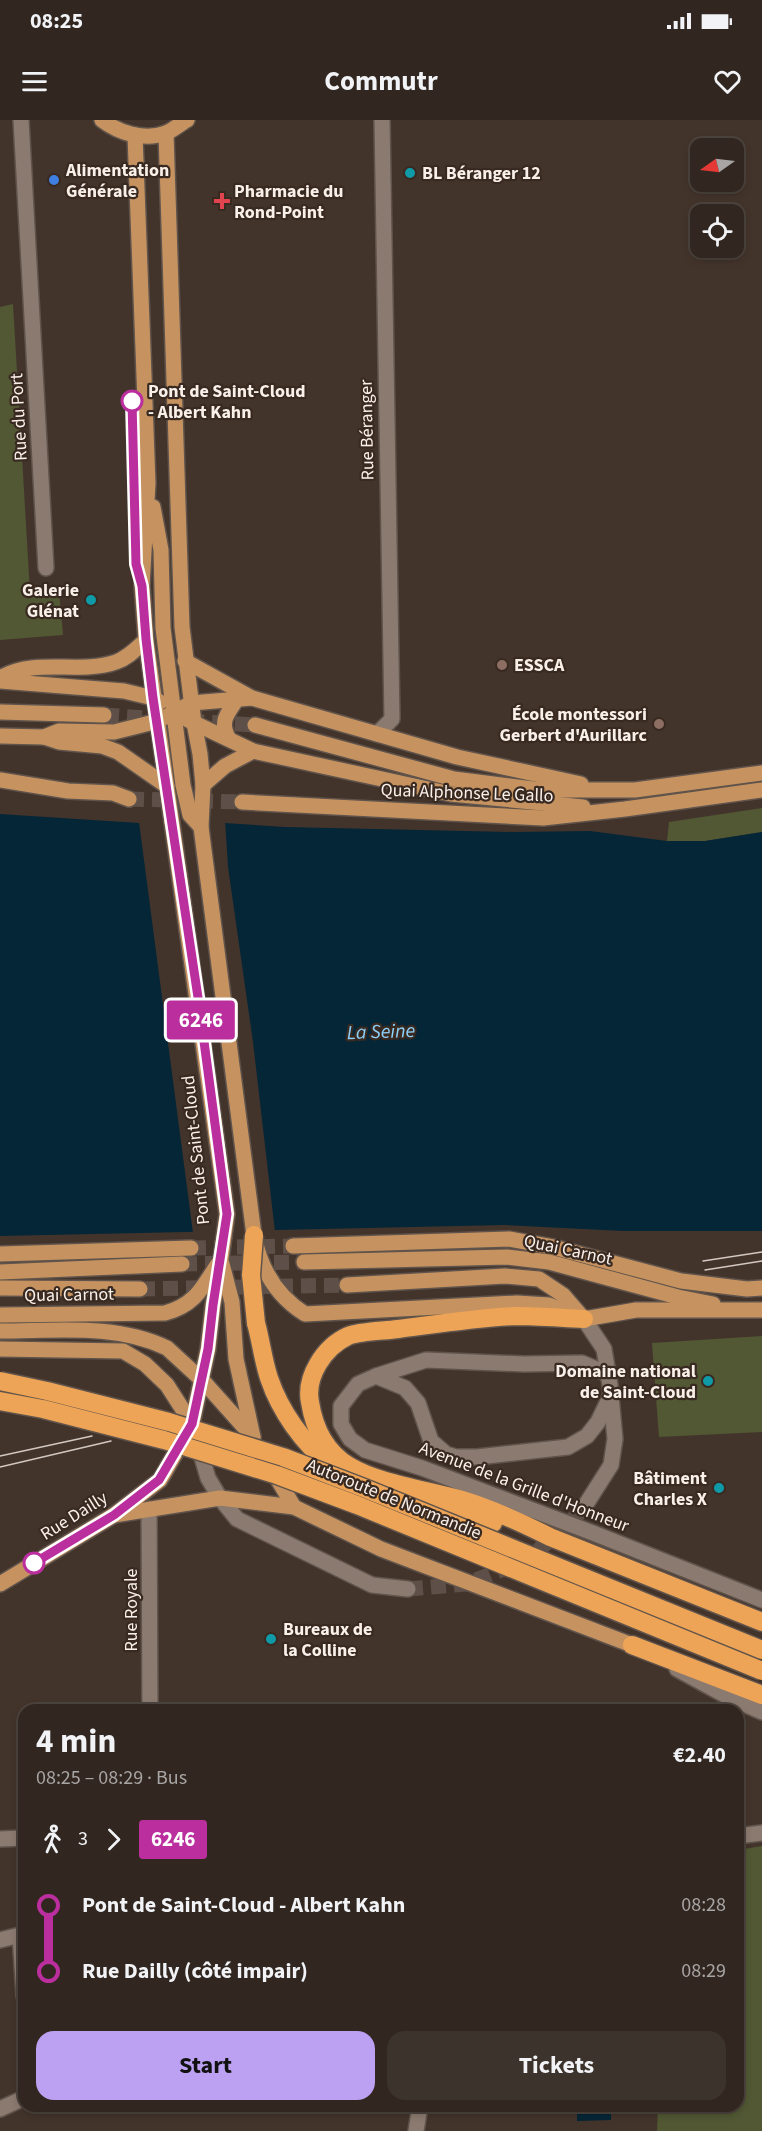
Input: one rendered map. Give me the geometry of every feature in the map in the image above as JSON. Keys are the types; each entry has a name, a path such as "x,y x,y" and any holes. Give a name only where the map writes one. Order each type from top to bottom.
{"highway":[{"path":"254,1235 251,1275 256,1323 268,1376 286,1414 321,1458 342,1474 366,1485 522,1532 550,1538"},
{"path":"584,1319 517,1316 464,1320 348,1336 329,1350 316,1365 308,1392 312,1418 319,1436 330,1450 348,1466 369,1476 465,1501 523,1524 550,1538 762,1622"},
{"name":"Autoroute de Normandie","path":"0,1381 170,1422 283,1458 364,1488 762,1650"},
{"name":"Autoroute de Normandie","path":"0,1401 43,1409 154,1438 277,1475 357,1505 762,1671"},
{"path":"632,1645 762,1695"}],"main road":[{"path":"102,120 112,128 135,135 166,133 187,120"},
{"path":"166,133 182,627 203,785 201,827 254,1235 267,1278 280,1293 305,1314 517,1303 549,1305 584,1319 636,1310 755,1311"},
{"path":"135,135 148,483 161,550 164,628 188,809 201,827"},
{"name":"Pont de Saint-Cloud","path":"148,483 142,586 146,639 227,1214 203,1381 192,1424 163,1475"},
{"path":"0,679 12,671 27,668 91,666 116,662 146,639"},
{"path":"185,661 244,699 457,758 613,790"},
{"path":"0,679 124,691 153,698 194,723 253,751 451,794 542,804 625,809"},
{"path":"44,737 59,731 114,732 158,721 191,703 244,699"},
{"path":"229,739 223,721 244,699"},
{"path":"0,712 104,715"},
{"name":"Quai Alphonse Le Gallo","path":"255,725 454,779 541,790 635,790 762,773"},
{"path":"0,736 44,737 59,742 91,743 113,750 167,786"},
{"path":"203,785 225,766 253,751"},
{"path":"0,780 69,792 113,794 129,799"},
{"name":"Quai Alphonse Le Gallo","path":"242,802 543,818 762,790"},
{"name":"Quai Carnot","path":"293,1246 509,1239 553,1247 681,1281 747,1289 762,1288"},
{"path":"0,1254 191,1248"},
{"name":"Quai Carnot","path":"304,1262 507,1257 549,1262 678,1297 755,1311"},
{"path":"221,1258 232,1302 236,1359 253,1437 294,1507"},
{"name":"Quai Carnot","path":"0,1315 165,1313 181,1308 193,1299 200,1292 221,1258"},
{"name":"Quai Carnot","path":"0,1272 182,1264"},
{"name":"Quai Carnot","path":"347,1285 505,1276 539,1279 563,1295 584,1319"},
{"name":"Quai Carnot","path":"0,1288 140,1289"},
{"name":"Quai Carnot","path":"0,1331 104,1331 136,1336 167,1348 203,1381 253,1437"},
{"path":"0,1349 123,1351 145,1364 167,1385 192,1424"},
{"name":"Rue Dailly","path":"0,1584 114,1515 163,1475"},
{"path":"114,1515 220,1498 294,1507 381,1549 632,1645"}],"street":[{"name":"Rue du Port","path":"21,120 46,568"},
{"name":"Rue Béranger","path":"377,734 392,719 382,120"},
{"path":"583,1509 610,1465 615,1439 612,1395 604,1349 584,1319"},
{"name":"Avenue de la Grille d'Honneur","path":"608,1374 582,1363 524,1364 426,1360 358,1384 341,1406 341,1424 350,1439 365,1450 422,1468 762,1600"},
{"name":"Avenue de la Grille d'Honneur","path":"376,1376 405,1388 418,1403 430,1441 446,1454 456,1457 477,1457 568,1447 587,1436 598,1422 612,1395"},
{"path":"192,1424 208,1478 237,1520 372,1585 408,1588"},
{"name":"Rue Royale","path":"149,1509 150,1704"},
{"path":"632,1645 744,1704"},
{"path":"744,1704 762,1712"},
{"path":"744,1835 762,1833"},
{"path":"0,1839 18,1838"},
{"path":"0,1940 18,1936"},
{"path":"0,2109 18,2101"},
{"path":"416,2131 419,2112"}],"green space":[{"path":"13,304 30,592 59,590 63,635 0,640 0,307"},
{"path":"762,808 762,832 705,841 667,841 669,822"},
{"name":"Domaine national de Saint-Cloud","path":"762,1336 762,1432 659,1437 652,1343"},
{"path":"762,1846 762,2131 657,2131 658,2112 744,2112 744,1849"}],"water":[{"name":"La Seine","path":"0,814 139,823 224,823 285,827 514,832 590,831 667,841 705,841 762,832 762,1231 623,1231 504,1225 0,1236"},
{"path":"577,2112 611,2112 611,2120 577,2121"}],"pier":[{"path":"137,819 225,820 228,867 253,1042 275,1232 193,1233"}],"tunnel":[{"path":"104,715 159,719"},
{"path":"189,721 255,725"},
{"path":"129,799 242,802"},
{"path":"191,1248 293,1246"},
{"path":"182,1264 304,1262"},
{"path":"140,1289 347,1285"},
{"path":"408,1589 466,1584 526,1560 559,1533 583,1509"}],"tram line":[{"path":"703,1261 762,1252"},
{"path":"705,1270 762,1261"},
{"path":"0,1456 92,1436"},
{"path":"0,1467 111,1441"}],"bus line":[{"name":"6246","path":"34,1563 114,1515 159,1480 192,1424 203,1381 227,1214 199,1004 153,698 142,586 136,564 132,401"}],"place":[{"name":"BL Béranger 12","path":"410,173"},
{"name":"Alimentation Générale","path":"54,180"},
{"name":"Pharmacie du Rond-Point","path":"222,201"},
{"name":"Pont de Saint-Cloud - Albert Kahn","path":"132,401"},
{"name":"Galerie Glénat","path":"91,600"},
{"name":"ESSCA","path":"502,665"},
{"name":"École montessori Gerbert d'Aurillarc","path":"659,724"},
{"name":"Domaine national de Saint-Cloud","path":"708,1381"},
{"name":"Bâtiment Charles X","path":"719,1488"},
{"name":"Bureaux de la Colline","path":"271,1639"}]}
